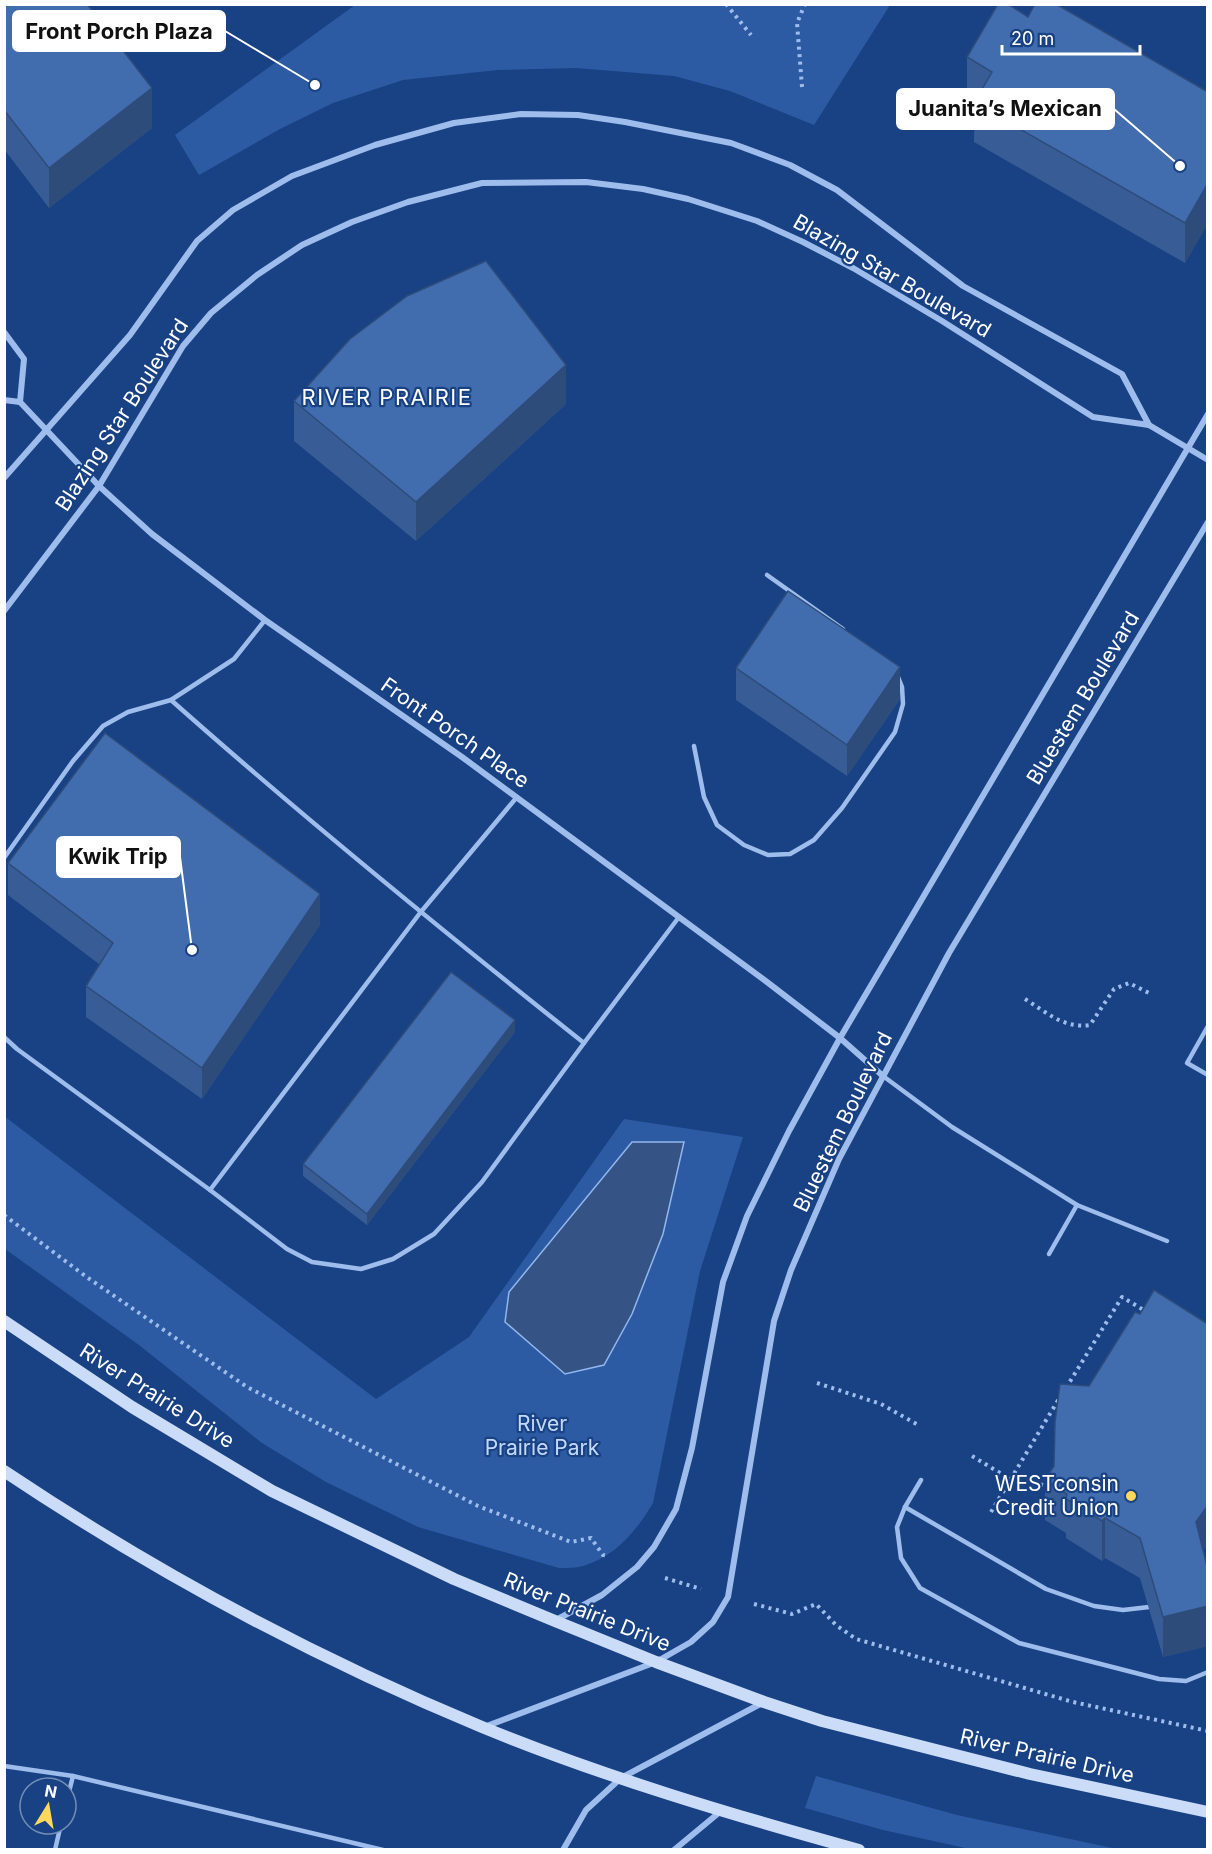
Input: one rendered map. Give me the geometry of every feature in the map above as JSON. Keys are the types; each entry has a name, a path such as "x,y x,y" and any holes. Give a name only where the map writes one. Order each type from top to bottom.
{"main road":[{"name":"River Prairie Drive","path":"4,1321 132,1407 272,1491 454,1579 555,1621 764,1702 858,1731 1030,1774 1208,1812"},
{"path":"4,1471 139,1557 245,1615 381,1682 483,1727 621,1778 859,1850"}],"street":[{"name":"Blazing Star Boulevard","path":"4,478 130,335 197,241 233,210 292,176 375,145 454,123 521,114 578,115 625,122 731,143 790,165 837,190 963,286 1122,374 1149,425"},
{"name":"Blazing Star Boulevard","path":"4,611 99,486 183,346 211,313 257,274 302,245 352,222 408,202 482,183 586,182 643,189 688,199 757,221 853,268 942,321 1093,417 1149,425 1208,460"},
{"path":"4,332 24,359 20,402 4,400"},
{"name":"Front Porch Place","path":"20,402 99,486 152,534 265,620 517,797 679,917 840,1038 883,1076"},
{"name":"Bluestem Boulevard","path":"555,1621 602,1595 637,1567 654,1547 676,1509 692,1448 723,1282 747,1216 789,1131 840,1038 1208,414"},
{"name":"Bluestem Boulevard","path":"483,1727 656,1662 691,1642 713,1622 728,1597 774,1321 791,1270 839,1159 949,953 1208,522"},
{"path":"563,1850 586,1810 621,1778 764,1702"},
{"path":"674,1850 722,1810"}],"lane":[{"path":"767,575 852,635"},
{"path":"4,858 73,761 103,726 128,712 171,700 234,659 265,620"},
{"path":"694,746 704,797 717,825 744,845 768,855 790,854 814,840 842,808 896,732 903,704 902,687 894,670"},
{"path":"171,700 420,913 584,1043"},
{"path":"210,1190 420,913 517,797"},
{"path":"4,1037 17,1049 287,1249 312,1262 360,1269 393,1259 434,1234 482,1182 679,917"},
{"path":"1208,1026 1187,1063 1208,1075"},
{"path":"883,1076 952,1127 1077,1205 1167,1240"},
{"path":"1049,1254 1077,1205"},
{"path":"921,1480 905,1507 897,1527 900,1558 920,1587 1019,1644 1159,1679 1186,1681 1208,1672"},
{"path":"905,1507 1046,1589 1094,1606 1123,1610 1149,1607"},
{"path":"4,1766 73,1776"},
{"path":"78,1777 383,1850"}],"path":[{"path":"726,4 751,35"},
{"path":"802,87 797,23 805,4"},
{"path":"1025,999 1065,1024 1079,1027 1090,1025 1114,989 1129,983 1149,993"},
{"path":"4,1215 88,1278 247,1387 478,1506 571,1542 591,1538 603,1555"},
{"path":"991,1512 1122,1297 1150,1314"},
{"path":"817,1383 881,1404 920,1426"},
{"path":"972,1456 1010,1479 1055,1488"},
{"path":"667,1578 684,1585"},
{"path":"792,1614 816,1604 836,1625 856,1639 1073,1702 1208,1731"}],"green space":[{"path":"355,5 890,5 814,125 730,91 674,76 576,68 498,70 403,80 333,103 280,129 199,175 175,135"},
{"name":"River Prairie Park","path":"4,1116 376,1399 469,1337 624,1119 743,1137 700,1271 653,1503 624,1541 605,1556 583,1566 559,1568 418,1527 326,1482 262,1443 139,1345 5,1249"},
{"path":"816,1776 957,1815 1117,1849 970,1849 883,1830 805,1808"}],"shaded area":[{"path":"632,1142 684,1142 663,1234 632,1314 604,1365 565,1374 505,1322 509,1292"}],"building":[{"path":"4,4 87,4 152,88 49,168 4,110"},
{"path":"998,4 1008,4 1028,17 1035,4 1056,4 1208,92 1208,183 1185,223 974,103 992,72 967,57"},
{"path":"486,261 566,365 416,502 294,401 350,339 407,296"},
{"path":"788,591 900,667 847,745 736,668"},
{"path":"105,733 320,894 202,1068 86,986 113,943 8,863"},
{"path":"451,972 515,1020 367,1214 303,1164"},
{"name":"WESTconsin Credit Union","path":"1154,1290 1208,1324 1208,1505 1196,1522 1208,1570 1208,1606 1163,1617 1140,1538 1105,1518 1102,1521 1066,1499 1067,1494 1045,1480 1054,1466 1055,1422 1060,1384 1089,1386 1135,1312 1140,1314"}],"place":[{"name":"Front Porch Plaza","path":"315,85"},
{"name":"Juanita’s Mexican","path":"1180,166"},
{"name":"Kwik Trip","path":"192,950"},
{"name":"WESTconsin Credit Union","path":"1131,1496"}],"district":[{"name":"RIVER PRAIRIE","path":"387,397"}]}
